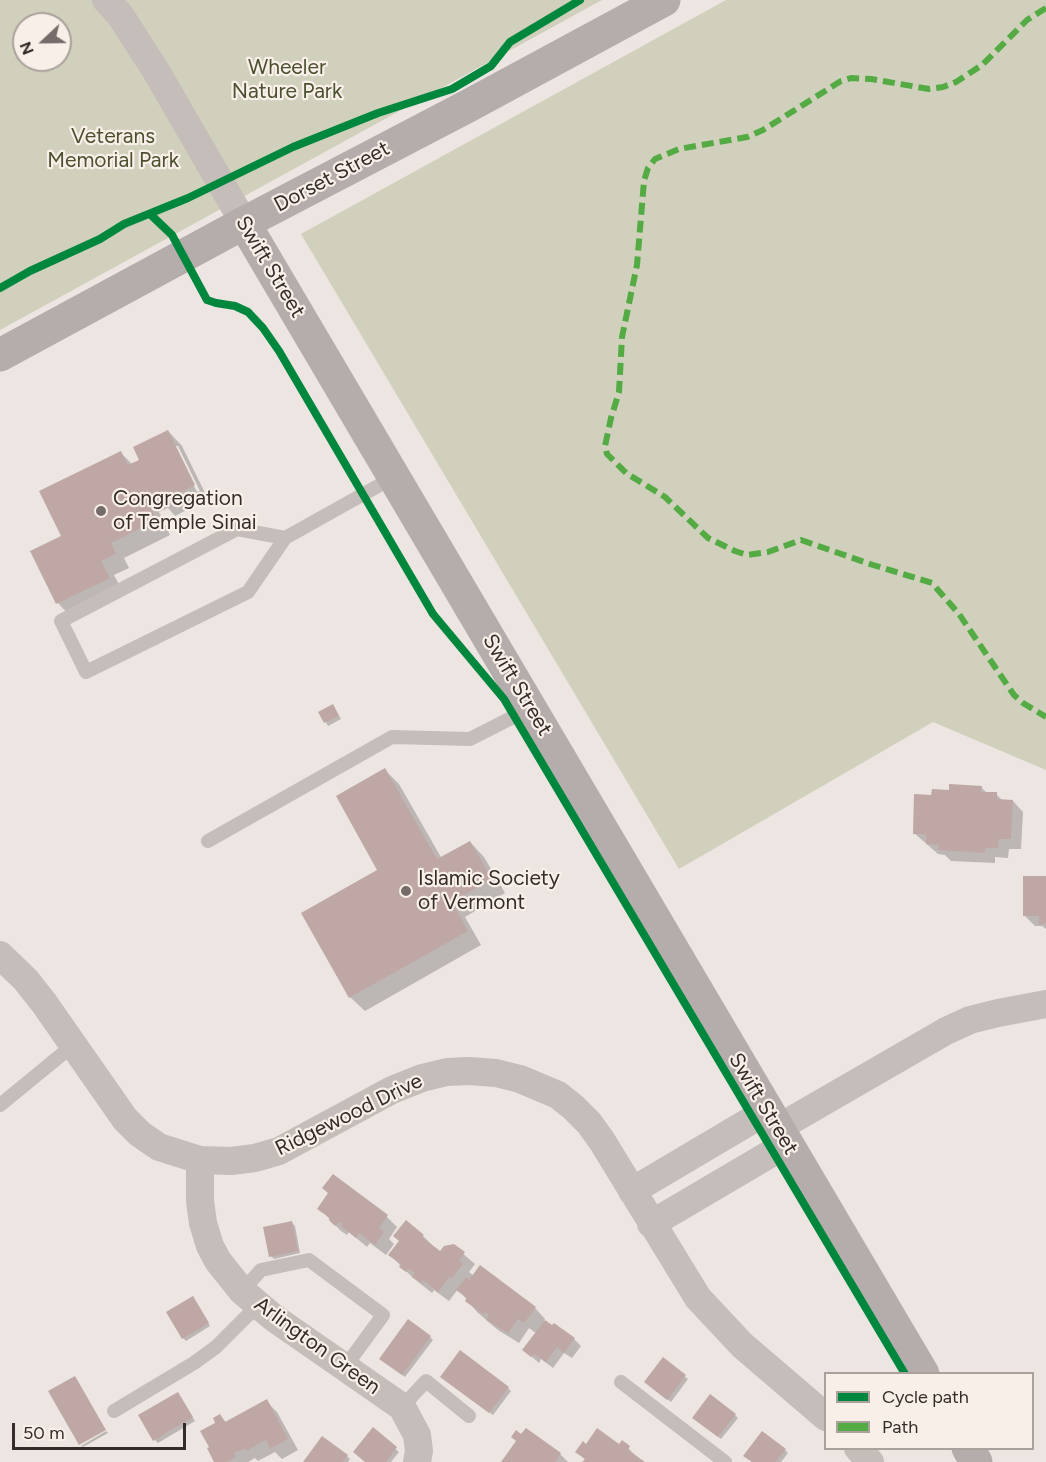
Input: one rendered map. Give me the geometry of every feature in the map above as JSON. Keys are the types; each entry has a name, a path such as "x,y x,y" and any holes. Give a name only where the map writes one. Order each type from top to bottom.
{"street":[{"name":"Swift Street","path":"106,0 120,15 156,71 922,1372"},
{"name":"Dorset Street","path":"0,355 664,0"},
{"name":"Ridgewood Drive","path":"0,955 25,979 125,1119 140,1134 159,1147 200,1160 231,1161 255,1158 279,1151 402,1086 447,1072 496,1073 520,1079 558,1095 589,1123 698,1298 742,1346 824,1416"},
{"path":"632,1191 777,1128 946,1031 970,1020 1046,1004"},
{"path":"651,1224 777,1128"},
{"name":"Arlington Green","path":"200,1160 200,1202 203,1223 210,1246 218,1261 250,1298 402,1407 417,1435 419,1451 417,1462"},
{"path":"859,1450 870,1462"}],"lane":[{"path":"285,538 237,529 62,621 86,672 248,592 285,538 394,477"},
{"path":"208,841 392,737 470,739 531,708"},
{"path":"0,1105 72,1046"},
{"path":"114,1411 194,1363 216,1347 250,1298 261,1270 309,1260 383,1316 345,1367"},
{"path":"402,1407 426,1381 469,1416"},
{"path":"621,1382 725,1462"}],"green space":[{"path":"0,0 602,0 0,330"},
{"path":"726,0 1046,0 1046,770 933,722 679,869 301,234"}],"building":[{"name":"Congregation of Temple Sinai","path":"168,430 195,485 160,503 155,494 146,498 157,520 111,543 116,554 101,561 110,578 56,604 30,551 61,536 39,491 121,451 128,465 139,460 133,447"},
{"path":"333,704 339,716 324,723 318,712"},
{"name":"Islamic Society of Vermont","path":"385,768 437,859 470,841 492,879 452,902 468,931 349,998 301,913 377,870 336,796"},
{"path":"949,784 982,786 981,792 997,792 997,799 1013,800 1011,839 999,839 998,848 985,848 985,853 938,850 939,845 926,844 926,834 913,834 914,794 931,795 932,789 949,790"},
{"path":"1023,876 1046,876 1046,924 1039,924 1039,916 1023,916"},
{"path":"333,1174 388,1215 379,1228 384,1232 375,1245 359,1233 356,1238 339,1222 335,1226 329,1220 330,1218 317,1209 328,1193 322,1188"},
{"path":"406,1220 440,1251 444,1246 454,1244 465,1252 459,1261 463,1264 438,1292 423,1280 421,1283 412,1277 415,1273 409,1269 406,1272 399,1267 401,1264 388,1255 399,1241 393,1236"},
{"path":"292,1221 298,1251 269,1257 263,1227"},
{"path":"480,1265 536,1307 524,1323 518,1319 508,1333 486,1320 489,1315 485,1312 484,1315 465,1301 467,1298 456,1290 466,1277 469,1280"},
{"path":"193,1296 209,1323 182,1339 166,1312"},
{"path":"408,1319 431,1336 402,1375 379,1359"},
{"path":"545,1320 552,1325 554,1323 575,1338 564,1353 557,1347 546,1362 534,1354 531,1357 522,1350"},
{"path":"460,1350 509,1387 489,1413 440,1377"},
{"path":"663,1357 686,1375 667,1400 644,1382"},
{"path":"75,1376 106,1430 79,1445 48,1391"},
{"path":"178,1392 193,1417 153,1441 138,1415"},
{"path":"710,1394 736,1414 718,1437 692,1418"},
{"path":"267,1399 288,1439 270,1449 266,1440 246,1451 245,1448 234,1453 236,1457 227,1462 214,1462 200,1431 215,1423 213,1418 220,1414 225,1422"},
{"path":"373,1427 397,1447 386,1462 365,1462 353,1452"},
{"path":"526,1428 561,1453 555,1462 501,1462 516,1441 511,1437 516,1430 521,1434"},
{"path":"597,1428 619,1444 622,1440 630,1446 628,1450 645,1462 582,1462 585,1459 575,1452 583,1441 586,1444"},
{"path":"762,1431 786,1449 776,1462 752,1462 743,1456"},
{"path":"322,1436 348,1455 343,1462 303,1462"}],"marked path":[{"path":"1046,8 1027,20 982,65 956,82 929,89 871,79 851,78 841,81 763,130 747,137 679,149 655,159 648,168 644,181 637,265 622,337 619,392 605,446 607,454 626,473 665,497 708,538 735,551 747,555 768,552 801,540 932,583 959,614 1014,695 1046,717"}],"cycle path":[{"path":"0,288 30,271 100,239 124,224 188,198 293,147 378,113 452,89 491,66 510,42 580,0"},
{"path":"150,214 172,235 207,300 235,306 248,312 279,351 433,614 504,699 904,1372"}],"place":[{"name":"Congregation of Temple Sinai","path":"101,511"},
{"name":"Islamic Society of Vermont","path":"406,891"}],"park label":[{"name":"Wheeler Nature Park","path":"287,80"},
{"name":"Veterans Memorial Park","path":"113,149"}]}
